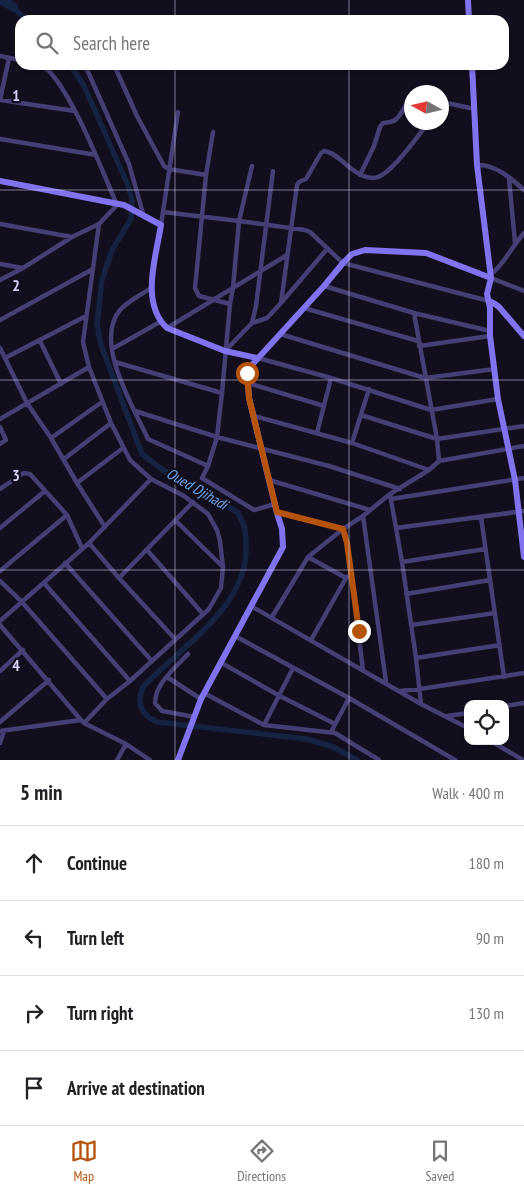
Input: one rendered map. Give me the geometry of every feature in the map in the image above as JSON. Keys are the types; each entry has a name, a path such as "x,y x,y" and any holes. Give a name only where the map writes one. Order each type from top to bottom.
{"street":[{"path":"468,0 469,15"},
{"path":"0,56 15,59"},
{"path":"9,58 0,100 75,111"},
{"path":"48,70 57,80 75,111 121,205"},
{"path":"87,70 129,164 144,217"},
{"path":"116,70 137,116 164,166 169,169 206,175"},
{"path":"472,70 477,165 491,277 487,294 490,333 498,399 522,511 524,557"},
{"path":"449,105 475,109"},
{"path":"360,174 374,146 380,127 383,123 397,120 404,110"},
{"path":"178,112 151,288 160,322 168,328 225,351 332,378 431,410 498,399"},
{"path":"281,303 297,185 306,179 321,153 324,151 331,153 360,174 372,178 385,174 422,130"},
{"path":"213,132 206,175 195,288 199,296 230,304"},
{"path":"0,140 96,155"},
{"path":"477,165 481,164 497,170 524,190"},
{"path":"252,166 240,221 217,437 208,466 202,478 254,510 275,504"},
{"path":"252,323 261,271 273,171"},
{"path":"509,179 515,242"},
{"path":"0,181 121,205 137,211 160,225"},
{"path":"0,280 72,237 99,224 121,205"},
{"path":"163,212 290,227 310,232 343,263 489,301 499,307 524,336"},
{"path":"0,224 72,237"},
{"path":"0,743 2,731 83,722 204,614 218,596 223,578 220,541 217,530 208,514 194,502 151,479 134,465 111,423 89,367 83,342 99,224"},
{"path":"491,277 515,242 523,235"},
{"path":"225,351 252,323 267,318 327,249"},
{"path":"178,760 202,696 283,547 282,529 249,398 247,373 257,358 352,254 365,250 410,252 435,256 524,291"},
{"path":"168,328 287,255"},
{"path":"0,264 23,268"},
{"path":"0,320 93,268"},
{"path":"324,286 490,333"},
{"path":"151,288 125,306 112,325 112,349 120,379 148,439 208,466"},
{"path":"304,308 419,343 490,333"},
{"path":"414,313 437,439 438,462"},
{"path":"6,358 86,316"},
{"path":"112,349 160,322"},
{"path":"280,334 425,378 495,369"},
{"path":"40,341 61,384"},
{"path":"0,348 27,403 51,438 77,484 105,527"},
{"path":"115,362 222,393"},
{"path":"0,419 89,367"},
{"path":"317,433 332,378"},
{"path":"248,383 324,406"},
{"path":"352,443 369,389"},
{"path":"51,438 102,402"},
{"path":"135,411 217,437 329,466 400,488"},
{"path":"254,416 352,443 429,470"},
{"path":"361,416 437,439 524,426"},
{"path":"64,459 111,423"},
{"path":"0,427 6,440 0,444"},
{"path":"272,617 308,557 343,529 438,462 524,446"},
{"path":"77,484 123,448"},
{"path":"0,489 26,473 30,474 67,515 82,548"},
{"path":"390,497 524,478"},
{"path":"0,621 89,543 151,479"},
{"path":"270,480 370,510"},
{"path":"0,528 45,491"},
{"path":"390,497 402,562 421,704"},
{"path":"119,578 194,502"},
{"path":"396,528 522,511"},
{"path":"277,512 343,529"},
{"path":"0,571 67,515"},
{"path":"363,516 386,682"},
{"path":"481,517 504,677"},
{"path":"176,520 223,567"},
{"path":"343,529 347,543 349,576 363,670"},
{"path":"89,543 175,639"},
{"path":"402,562 485,549"},
{"path":"147,550 204,614"},
{"path":"308,557 349,576"},
{"path":"65,563 151,660"},
{"path":"311,640 349,576"},
{"path":"406,594 490,580"},
{"path":"0,582 21,601 107,699"},
{"path":"44,583 130,681"},
{"path":"251,606 386,682 421,704 464,726"},
{"path":"411,625 495,612"},
{"path":"0,625 83,722 126,744 150,760"},
{"path":"235,636 350,698 455,760"},
{"path":"416,658 500,645"},
{"path":"0,671 23,650"},
{"path":"188,654 156,691 155,697 156,706 162,710 194,719"},
{"path":"220,661 278,695 335,724"},
{"path":"264,725 293,668"},
{"path":"398,691 420,690 524,673"},
{"path":"167,678 264,725 331,732 380,760"},
{"path":"0,722 48,680"},
{"path":"331,732 350,698"},
{"path":"509,705 524,703"},
{"path":"446,717 464,714"},
{"path":"117,760 126,744"},
{"path":"498,745 523,760"}],"waterway":[{"name":"Oued Djihadi","path":"0,0 13,7"},
{"name":"Oued Djihadi","path":"13,7 21,15"},
{"name":"Oued Djihadi","path":"73,70 84,86 127,183 132,199 131,219 112,250 102,280 97,324 101,345 142,454 163,470 237,512 246,536 244,567 236,588 210,624 143,687 140,698 141,708 147,716 157,722 307,739 333,747 357,760"}],"route":[{"path":"247,373 249,398 277,512 343,529 346,536 359,631"}]}
